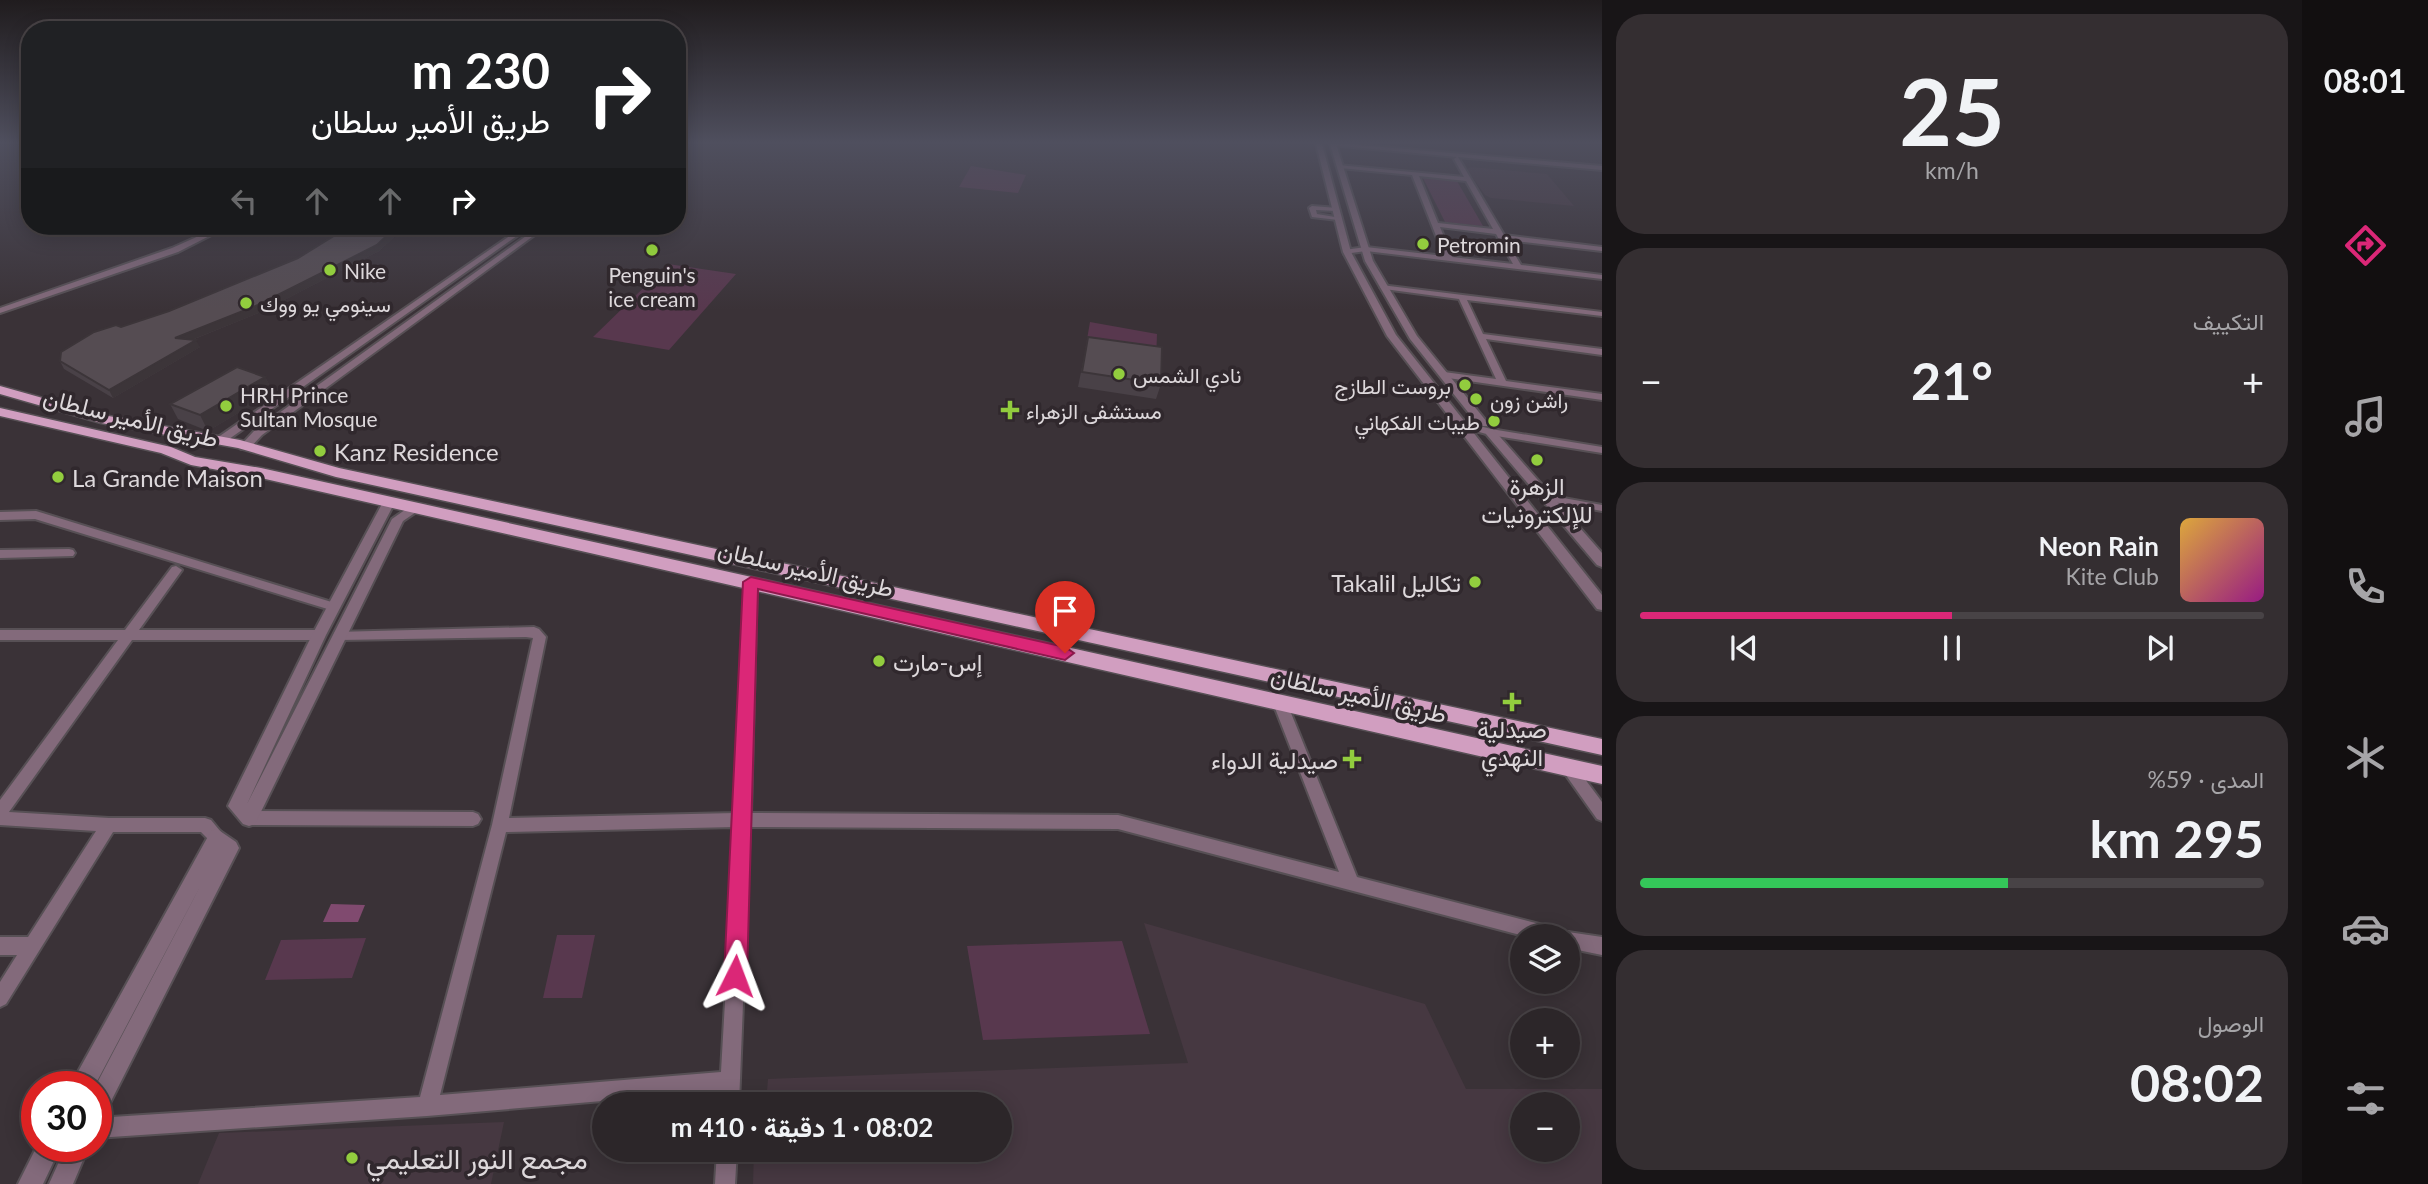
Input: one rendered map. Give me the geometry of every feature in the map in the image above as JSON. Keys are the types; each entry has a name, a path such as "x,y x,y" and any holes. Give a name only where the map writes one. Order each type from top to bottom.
{"main road":[{"name":"طريق الأمير سلطان","path":"4,394 101,419 245,447 336,472 1602,747"},
{"name":"طريق الأمير سلطان","path":"0,412 166,450 210,466 261,473 1602,775"},
{"path":"210,466 230,462 245,447"},
{"path":"1065,653 1067,629"}],"street":[{"path":"1333,199 1347,253 1392,336 1457,423 1602,605"},
{"path":"1350,199 1366,251 1413,337 1602,562"},
{"path":"1426,199 1449,259"},
{"path":"1480,199 1519,268"},
{"path":"1437,226 1602,249"},
{"path":"0,303 129,259 189,235"},
{"path":"198,235 203,236"},
{"path":"218,442 515,235"},
{"path":"245,447 258,433 532,235"},
{"path":"0,311 139,262 203,236"},
{"path":"1347,253 1366,251 1449,259 1602,279"},
{"path":"1366,251 1602,279"},
{"path":"129,259 139,262"},
{"path":"1384,287 1602,314"},
{"path":"38,290 46,295"},
{"path":"1462,297 1502,383"},
{"path":"1480,336 1602,352"},
{"path":"1444,375 1602,397"},
{"path":"1457,423 1602,450"},
{"path":"1487,428 1602,443"},
{"path":"1547,498 1602,508"},
{"path":"389,502 319,635 236,806 249,818 473,819"},
{"path":"249,818 398,519 416,508"},
{"path":"0,516 36,515 334,607"},
{"path":"0,554 69,553"},
{"path":"112,1077 230,848 205,825 109,825 2,813 176,570"},
{"path":"730,1092 751,582"},
{"path":"340,635 534,632 540,637 500,825 427,1106"},
{"path":"0,635 319,635"},
{"path":"1280,703 1351,883"},
{"path":"1568,767 1602,814"},
{"path":"500,825 743,820 1118,822 1510,924"},
{"path":"0,998 109,825"},
{"path":"91,1071 218,837"},
{"path":"1580,942 1602,946"},
{"path":"0,947 33,946"},
{"path":"112,1127 427,1106 730,1081"},
{"path":"30,1184 42,1162"},
{"path":"61,1184 71,1162"},
{"path":"725,1184 726,1162"}],"shaded area":[{"path":"1434,199 1468,199 1483,226 1445,222"},
{"path":"1504,199 1568,199 1574,206"},
{"path":"668,264 736,274 669,350 593,337"},
{"path":"1090,322 1157,334 1156,361 1085,351"},
{"path":"331,904 365,905 358,922 323,922"},
{"path":"1144,923 1425,1004 1466,1089 1602,1089 1602,1184 753,1184 754,1162 1012,1162 1012,1092 767,1092 768,1079 1188,1063"},
{"path":"557,935 595,935 582,998 543,998"},
{"path":"366,938 352,978 265,980 281,940"},
{"path":"1122,941 1150,1034 983,1040 967,946"},
{"name":"مجمع النور التعليمي","path":"504,1122 491,1184 198,1184 219,1133"}],"building":[{"name":"سينومي يو ووك","path":"335,235 388,235 377,245 258,305 175,338 196,340 109,390 60,361 61,352 94,332 116,325 121,327 169,311 298,258"},
{"path":"1088,337 1162,347 1161,384 1082,372"},
{"path":"237,367 265,377 200,415 170,404"}],"place":[{"name":"Petromin","path":"1423,244"},
{"name":"Penguin's ice cream","path":"652,250"},
{"name":"Nike","path":"330,270"},
{"name":"سينومي يو ووك","path":"246,303"},
{"name":"نادي الشمس","path":"1119,374"},
{"name":"بروست الطازج","path":"1465,385"},
{"name":"راشن زون","path":"1476,399"},
{"name":"HRH Prince Sultan Mosque","path":"226,406"},
{"name":"مستشفى الزهراء","path":"1010,410"},
{"name":"طيبات الفكهاني","path":"1494,421"},
{"name":"Kanz Residence","path":"320,451"},
{"name":"الزهرة للإلكترونيات","path":"1537,460"},
{"name":"La Grande Maison","path":"58,477"},
{"name":"Takalil تكاليل","path":"1475,582"},
{"name":"إس-مارت","path":"879,661"},
{"name":"صيدلية النهدي","path":"1512,702"},
{"name":"صيدلية الدواء","path":"1352,759"},
{"name":"مجمع النور التعليمي","path":"352,1158"}],"route":[{"path":"735,976 751,582 1065,653"}]}
